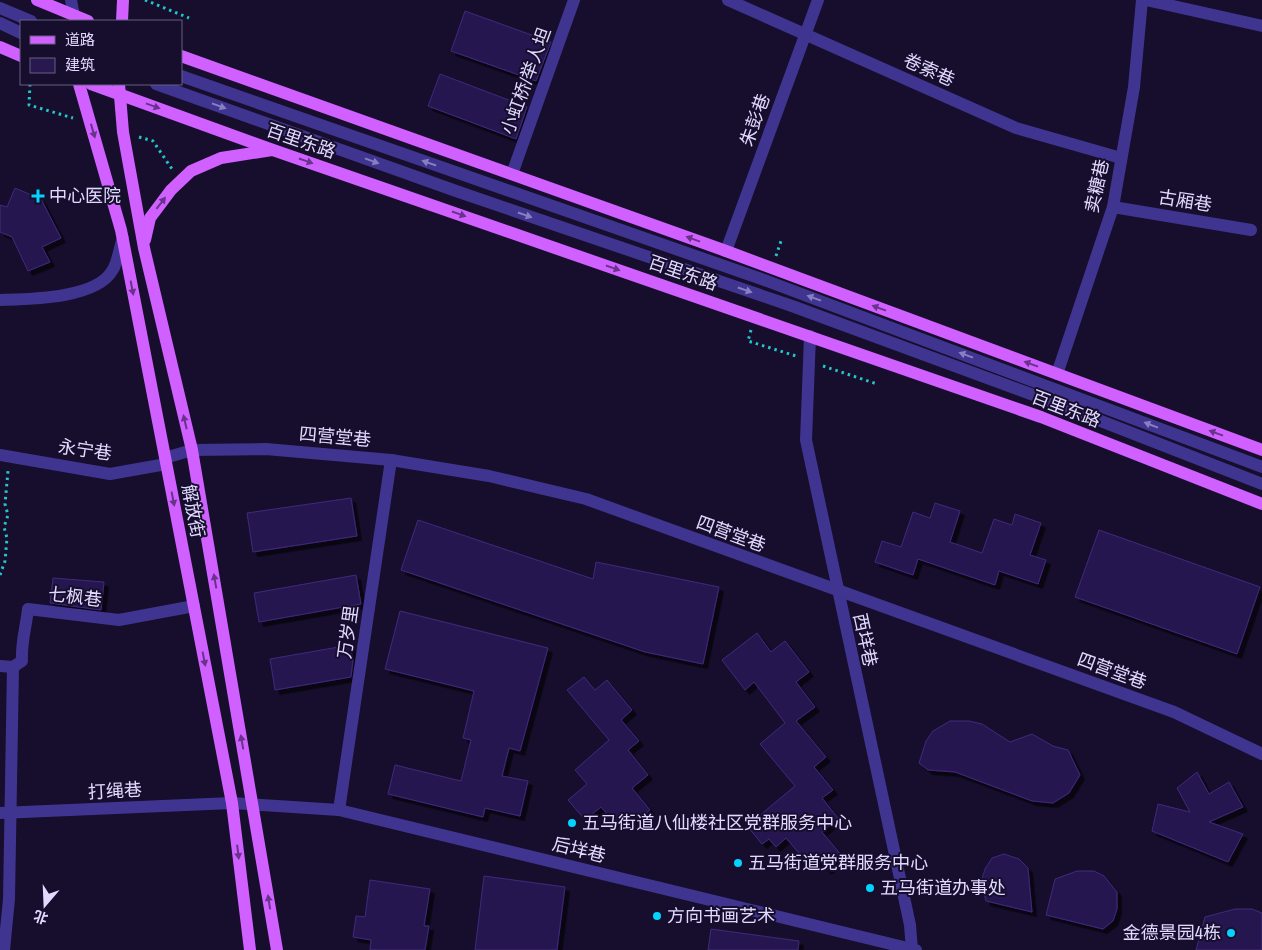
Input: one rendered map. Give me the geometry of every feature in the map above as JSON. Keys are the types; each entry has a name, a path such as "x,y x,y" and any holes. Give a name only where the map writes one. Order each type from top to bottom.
{"main road":[{"path":"37,0 74,19"},
{"path":"122,20 123,0"},
{"path":"0,46 20,56"},
{"name":"百里东路","path":"182,56 726,251 1262,450"},
{"name":"解放街","path":"79,85 123,238 232,803 250,950"},
{"name":"百里东路","path":"96,85 119,89 274,150 1041,417 1262,504"},
{"name":"解放街","path":"119,89 123,132 144,248 192,450 277,950"},
{"path":"144,248 150,218 171,190 191,171 220,158 274,150"}],"street":[{"path":"71,0 74,19"},
{"name":"小虹桥/举人坦","path":"512,174 574,0"},
{"name":"卷索巷","path":"728,0 1016,128 1121,158"},
{"name":"朱彭巷","path":"726,251 818,0"},
{"name":"卖糖巷","path":"1057,374 1113,207 1134,87 1142,0"},
{"path":"1146,0 1262,26"},
{"path":"0,8 29,20"},
{"path":"0,23 20,33"},
{"path":"182,76 767,281 1262,467"},
{"path":"159,85 456,191 801,309 1047,400 1262,484"},
{"name":"古厢巷","path":"1113,207 1251,230"},
{"path":"0,292 6,300 47,298 97,285 112,272 123,238"},
{"name":"西垟巷","path":"810,336 806,440 914,950"},
{"name":"四营堂巷","path":"166,461 192,450 266,449 391,460 489,476 586,499 837,592 1174,712 1262,754"},
{"name":"永宁巷","path":"3,455 110,474 166,461"},
{"name":"万岁里","path":"339,810 391,460"},
{"name":"七枫巷","path":"6,666 22,661 21,638 26,628 28,609 119,620 194,606"},
{"path":"4,950 9,899 5,813 6,666"},
{"name":"后垟巷","path":"232,803 253,806 339,810 914,950"},
{"name":"打绳巷","path":"5,813 232,803"}],"path":[{"path":"145,0 189,18"},
{"path":"0,575 5,561 6,538 4,527 8,515 5,504 9,476 3,455"}],"building":[{"path":"465,11 551,42 536,81 451,51"},
{"path":"440,74 527,107 516,139 428,106"},
{"path":"15,188 41,199 61,238 42,247 50,262 28,271 12,237 0,232 0,205 7,207"},
{"path":"351,498 357,536 253,552 247,513"},
{"path":"935,503 960,511 950,542 982,553 994,519 1012,525 1015,514 1041,523 1030,555 1046,560 1038,584 999,571 995,585 918,559 913,575 875,562 882,541 901,547 913,512 930,518"},
{"path":"418,520 593,579 596,562 719,587 703,664 645,652 401,570"},
{"path":"1099,530 1260,587 1237,654 1075,597"},
{"path":"356,575 361,604 259,622 254,593"},
{"path":"53,578 104,582 101,610 50,603"},
{"path":"400,611 548,648 520,751 509,748 502,776 528,781 520,816 485,808 483,817 388,794 395,765 461,781 471,740 463,738 474,691 385,669"},
{"path":"757,633 771,652 785,641 809,672 796,682 815,707 796,721 826,757 814,767 833,790 822,798 838,818 822,832 843,857 827,870 820,860 811,867 786,838 776,847 769,839 762,844 747,826 795,786 760,744 785,723 754,682 745,690 722,660"},
{"path":"350,645 353,660 351,677 275,690 270,659"},
{"path":"584,677 595,690 607,680 632,710 621,720 639,741 628,750 648,775 632,788 650,810 635,822 628,814 616,824 601,807 585,820 568,800 587,784 575,770 609,740 567,690"},
{"path":"950,721 969,721 982,724 1010,742 1032,734 1053,746 1068,750 1080,775 1069,793 1053,803 1032,801 955,772 928,770 919,763 926,741 933,731"},
{"path":"1197,772 1209,794 1229,782 1243,807 1209,822 1243,834 1228,862 1152,831 1158,804 1190,812 1177,788"},
{"path":"1004,854 1019,859 1028,868 1032,912 986,901 981,882 985,869 992,858"},
{"path":"1077,871 1094,871 1104,876 1117,892 1117,909 1113,921 1103,929 1046,915 1055,879"},
{"path":"484,876 565,887 557,950 475,950"},
{"path":"370,880 430,889 424,926 429,926 425,950 370,950 371,940 353,937 356,916 365,917"},
{"name":"金德景园4栋","path":"1235,909 1252,909 1262,913 1262,950 1196,950 1205,917"},
{"path":"711,929 799,941 798,950 708,950"}],"place":[{"name":"中心医院","path":"38,196"},
{"name":"五马街道八仙楼社区党群服务中心","path":"572,823"},
{"name":"五马街道党群服务中心","path":"738,863"},
{"name":"五马街道办事处","path":"870,888"},
{"name":"方向书画艺术","path":"657,916"},
{"name":"金德景园4栋","path":"1231,933"}]}
